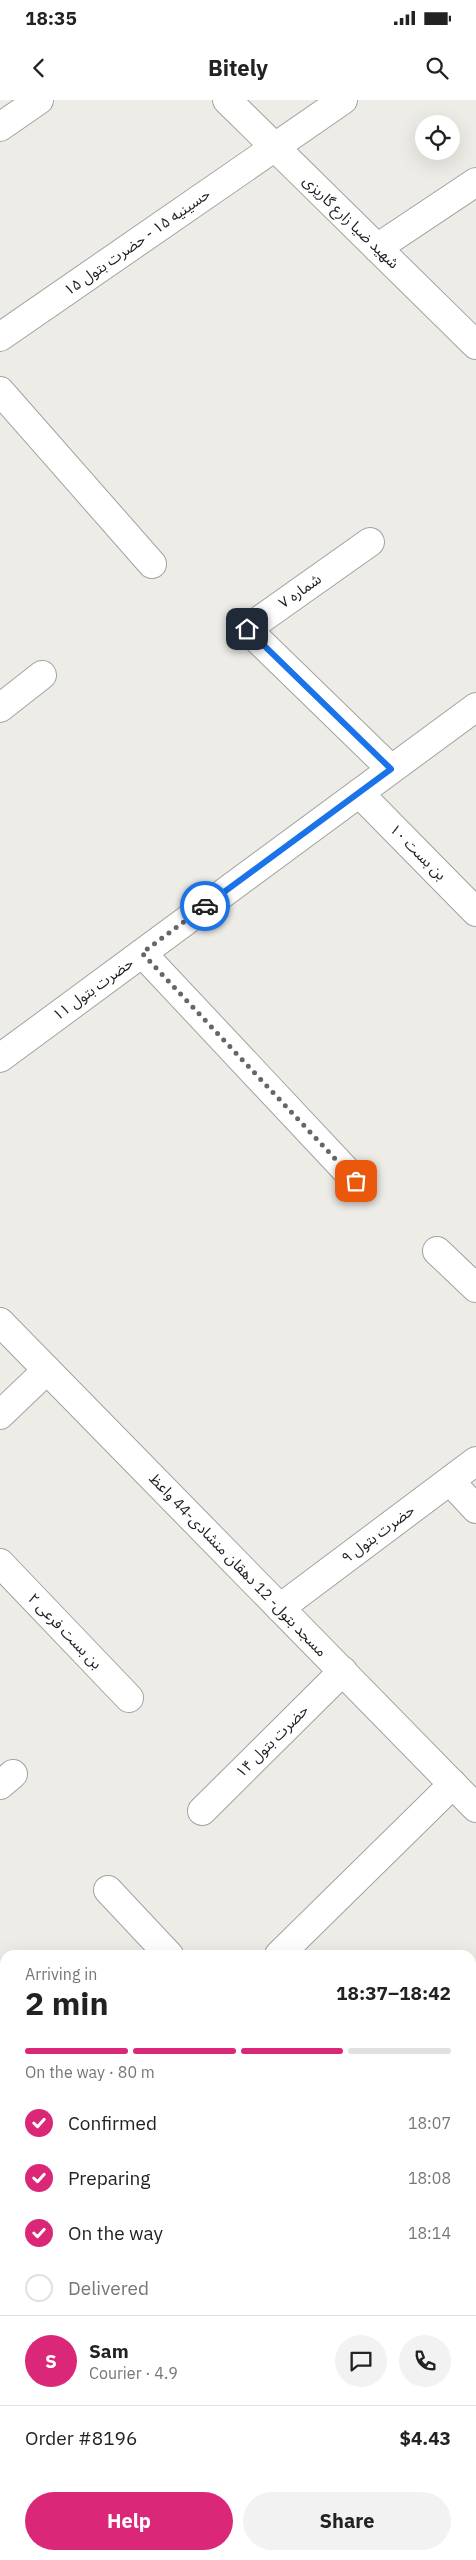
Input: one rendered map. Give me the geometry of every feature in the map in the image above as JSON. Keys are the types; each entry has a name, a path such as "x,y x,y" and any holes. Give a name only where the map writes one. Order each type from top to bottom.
{"street":[{"path":"0,127 39,100"},
{"name":"شهید ضیا زارع گاریزی","path":"227,100 476,345"},
{"name":"حسینیه ۱۵ - حضرت بتول ۱۵","path":"0,338 274,146 343,100"},
{"path":"378,248 476,182"},
{"path":"0,392 152,564"},
{"name":"شماره ۷","path":"370,542 247,629 391,769"},
{"path":"0,708 42,675"},
{"name":"حضرت بتول ۱۱","path":"0,1058 476,706"},
{"name":"بن بست ۱۰","path":"359,793 476,912"},
{"path":"142,953 356,1181"},
{"path":"436,1251 476,1288"},
{"name":"مسجد بتول- 12 دهقان منشادی-44 واعظ","path":"0,1322 476,1808"},
{"path":"0,1415 46,1370"},
{"name":"حضرت بتول ۹","path":"280,1608 476,1461"},
{"path":"450,1481 476,1509"},
{"name":"بن بست فرعی ۲","path":"0,1563 129,1698"},
{"name":"حضرت بتول ۱۴","path":"202,1811 343,1671"},
{"path":"284,1950 453,1784"},
{"path":"108,1890 164,1950"}],"way so far":[{"path":"205,906 142,953 356,1181"}],"route":[{"path":"205,906 391,769 247,629"}]}
